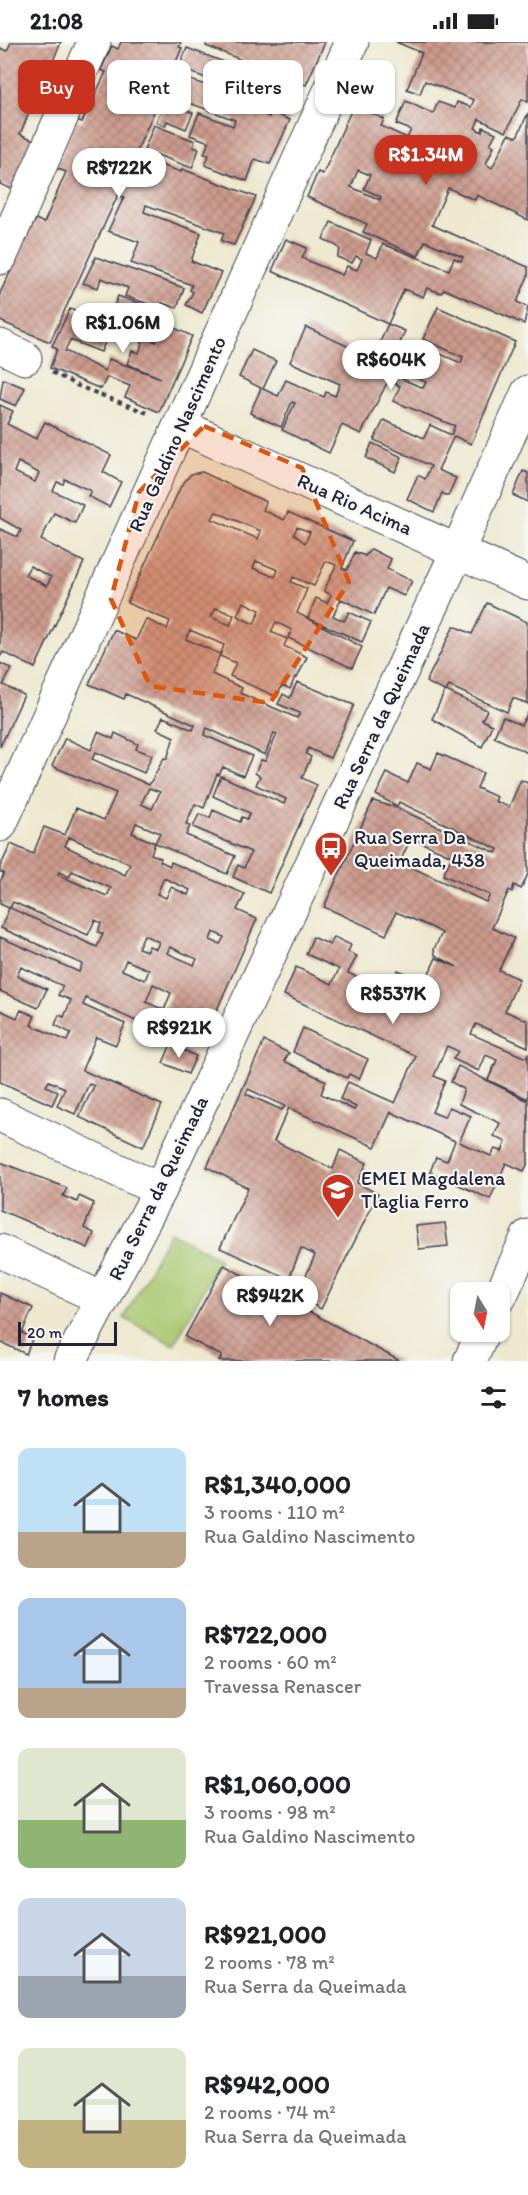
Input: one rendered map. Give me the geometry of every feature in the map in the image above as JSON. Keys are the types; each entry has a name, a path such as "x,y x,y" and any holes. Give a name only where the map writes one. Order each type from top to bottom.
{"street":[{"path":"0,258 94,42"},
{"name":"Rua Galdino Nascimento","path":"0,825 352,42"},
{"name":"Rua Serra da Queimada","path":"70,1361 160,1190 458,550 528,393"},
{"name":"Rua Rio Acima","path":"181,426 528,583"},
{"path":"0,1115 160,1190"},
{"path":"507,1282 528,1236"},
{"path":"0,1251 104,1299"},
{"path":"470,1361 479,1342"}],"path":[{"path":"12,352 78,386 181,426"}],"highlighted area":[{"path":"204,426 302,468 349,582 270,703 150,686 111,599 139,492"}],"green space":[{"path":"170,1232 220,1259 174,1345 124,1318"}],"building":[{"path":"11,42 61,42 53,60 18,60 18,114 29,114 20,134 41,143 19,192 0,184 0,48 7,51"},
{"path":"121,42 181,42 179,47 182,48 177,60 107,60 107,114 153,114 128,171 134,173 141,158 181,172 182,169 256,197 234,245 221,241 224,233 146,205 144,212 201,233 191,261 221,273 202,313 186,305 193,292 190,290 192,285 131,263 139,242 108,231 124,197 118,195 50,342 0,321 0,293 36,219 44,223 66,172 56,168 76,120 82,122 86,114 95,114 95,95 106,72 101,70 112,46 118,49"},
{"path":"207,42 325,42 315,60 306,85 303,84 303,60 242,60 206,46"},
{"path":"396,42 528,42 528,102 522,99 506,132 479,119 475,128 482,132 483,127 496,133 490,144 494,146 486,164 492,168 509,134 517,137 528,113 528,220 477,195 475,200 448,188 432,225 528,267 528,276 517,302 528,307 524,324 444,289 441,293 427,288 423,297 404,289 388,324 272,271 286,239 307,248 302,258 313,263 342,275 347,266 357,270 362,259 356,256 352,263 337,257 340,250 337,246 323,239 331,222 371,240 366,253 377,258 383,244 449,270 454,258 461,261 463,257 425,241 418,256 363,232 367,224 307,197 318,172 323,174 350,114 373,114 384,119 381,126 407,138 411,130 396,124 406,101 433,114 438,102 455,108 457,102 471,107 474,100 425,81 420,94 407,89 422,53","holes":["358,170 370,175 364,189 381,197 380,200 351,187"]},
{"path":"187,48 219,60 203,60 203,77 191,72 191,60 182,60"},
{"path":"191,80 203,84 203,108 191,104"},
{"path":"193,113 186,129 167,121 165,126 156,122 159,114"},
{"path":"199,113 233,126 235,120 219,114 262,114 269,117 270,114 276,114 290,120 270,164 255,159 247,181 205,165 209,155 204,154 209,142 190,135"},
{"path":"154,125 195,141 193,147 199,149 192,168 144,150"},
{"path":"96,257 184,288 177,308 162,303 160,308 125,296 128,288 101,278 98,288 83,283"},
{"path":"118,296 150,307 142,330 120,322 118,328 112,325 101,352 70,340 65,351 105,371 109,359 161,378 127,364 132,351 139,353 144,337 156,342 164,323 192,336 159,412 125,397 130,386 107,377 101,389 50,368 57,349 52,346 70,309 108,324"},
{"path":"438,307 515,342 471,444 454,436 438,470 456,478 448,496 442,493 434,512 407,499 418,475 425,479 431,466 374,440 384,420 424,438 430,425 451,435 455,426 393,401 400,386 388,381 361,434 342,425 329,453 282,430 295,403 292,402 281,427 250,413 261,388 239,377 252,350 276,361 263,389 278,396 286,380 324,397 326,392 335,396 340,384 290,362 306,327 373,358 388,324 405,331 400,343 410,348 413,342 461,363 463,357 423,339","holes":["404,372 426,382 423,388 402,379"]},
{"path":"3,379 25,388 16,406 0,399"},
{"path":"0,405 13,411 7,424 36,439 45,422 111,455 103,472 121,482 109,507 88,496 91,491 65,479 63,484 57,482 53,491 83,505 75,523 54,513 41,540 84,562 35,668 3,652 0,657 0,529 18,537 21,530 0,518","holes":["18,462 39,473 35,482 14,472","30,566 51,577 47,586 25,575"]},
{"path":"372,443 402,457 395,472 366,458"},
{"path":"523,471 528,473 528,502 513,495"},
{"path":"202,472 266,502 263,510 284,520 288,512 353,541 342,568 347,570 355,552 365,556 371,549 391,559 387,569 412,581 404,596 386,588 374,615 341,599 333,616 344,621 349,612 371,622 362,642 308,618 316,598 327,603 331,595 324,591 336,565 326,561 314,586 293,577 291,582 307,589 297,613 362,647 352,668 288,638 292,630 276,622 271,632 287,639 284,646 307,657 290,689 282,685 277,697 230,676 236,663 220,656 224,645 190,630 186,639 220,654 212,674 242,688 240,693 297,718 300,713 278,704 283,694 290,698 297,682 354,705 330,758 308,748 306,754 311,757 302,778 317,785 269,893 233,877 238,865 244,868 251,852 193,827 199,814 210,818 213,810 240,822 242,817 247,819 250,813 213,796 221,776 284,804 286,799 256,785 260,776 255,773 261,760 265,761 277,734 274,733 265,755 207,728 204,735 252,756 243,776 223,767 219,775 217,774 204,808 195,804 186,824 190,826 186,835 235,856 227,874 155,843 151,854 161,858 160,861 170,866 171,862 245,894 237,910 257,919 201,1046 177,1035 175,1039 86,998 83,1005 125,1024 116,1045 96,1037 82,1070 162,1105 143,1147 79,1117 94,1086 89,1084 75,1114 57,1106 65,1088 49,1081 46,1086 58,1092 52,1105 0,1082 0,1010 17,1018 21,1010 35,1016 31,1025 67,1041 71,1033 55,1025 59,1015 64,1017 71,1000 58,995 63,986 21,967 17,976 47,989 38,1008 0,991 0,937 79,972 82,964 1,928 9,908 0,904 0,882 4,873 0,872 0,867 11,844 33,854 44,827 65,835 76,808 104,820 116,793 52,766 65,738 91,750 98,732 113,739 115,733 138,744 136,749 152,755 144,773 96,752 92,759 149,785 164,758 167,759 174,737 157,729 163,717 193,730 195,725 126,694 124,699 89,684 114,630 136,640 146,619 167,629 170,621 127,603 181,486 191,474","holes":["216,512 261,531 258,539 212,519","297,527 310,532 305,543 294,534","256,561 278,570 275,577 253,568","243,602 260,610 254,624 237,616","216,608 234,615 230,625 211,617","149,788 160,792 152,809 141,804","136,823 160,833 155,843 132,833","69,837 130,864 125,875 65,846","72,871 111,888 107,896 58,875 59,872 69,877","164,878 190,890 188,895 171,887 166,898 157,894","13,902 88,935 95,920 101,923 98,932 103,934 97,947 10,908","213,932 224,937 220,944 210,940","144,935 159,942 156,949 149,946 147,951 138,948","170,947 197,959 194,965 167,953","126,960 149,970 145,980 122,970","153,984 171,993 164,1010 146,1002"]},
{"path":"487,603 527,622 528,704 513,698 507,712 449,686 446,691 487,710 482,720 492,725 482,747 432,719 445,691 426,682 454,626 472,634"},
{"path":"0,663 12,669 3,685 24,695 0,747"},
{"path":"528,713 528,753 494,737 503,717 521,725"},
{"path":"438,753 483,773 477,788 497,797 495,801 509,807 521,780 528,783 528,874 521,889 514,885 512,892 509,890 492,928 514,938 499,970 519,979 505,1011 528,1021 528,1047 476,1024 471,1034 526,1058 528,1053 528,1099 488,1080 497,1060 486,1055 479,1071 453,1059 458,1051 447,1046 434,1076 445,1081 432,1112 444,1117 449,1107 471,1116 459,1142 491,1156 495,1149 502,1151 506,1142 494,1136 500,1123 459,1104 464,1089 451,1082 458,1066 528,1101 528,1163 524,1171 506,1163 490,1199 430,1172 436,1157 447,1161 455,1141 391,1112 375,1147 289,1108 274,1141 333,1169 340,1150 367,1163 357,1183 378,1194 321,1309 297,1296 315,1255 301,1248 289,1279 220,1248 248,1188 207,1167 264,1041 289,1053 284,1061 326,1081 321,1094 354,1110 356,1107 340,1099 348,1082 395,1103 416,1056 284,995 296,967 332,984 339,969 306,954 313,937 330,945 334,937 351,945 348,952 357,956 348,973 388,991 398,970 425,982 436,958 457,967 435,955 434,949 442,933 431,927 396,912 386,935 324,907 373,801 397,808 496,853 498,849 399,802 397,806 376,795 387,773 408,783 417,763 431,769","holes":["411,838 452,856 443,875 490,895 486,902 400,862","248,1089 285,1106 282,1110 246,1094"]},
{"path":"303,1028 368,1059 359,1079 349,1074 347,1078 293,1052"},
{"path":"171,1044 196,1056 188,1074 163,1063"},
{"path":"0,1162 67,1188 63,1196 77,1202 79,1196 94,1203 84,1228 94,1233 88,1248 0,1210"},
{"path":"445,1223 448,1246 419,1249 416,1226"},
{"path":"224,1265 400,1361 219,1361 222,1356 185,1337"},
{"path":"0,1293 33,1308 22,1333 33,1337 26,1354 0,1342"}],"place":[{"name":"Rua Serra Da Queimada, 438","path":"331,877"},
{"name":"EMEI Magdalena Tlaglia Ferro","path":"338,1219"}]}
